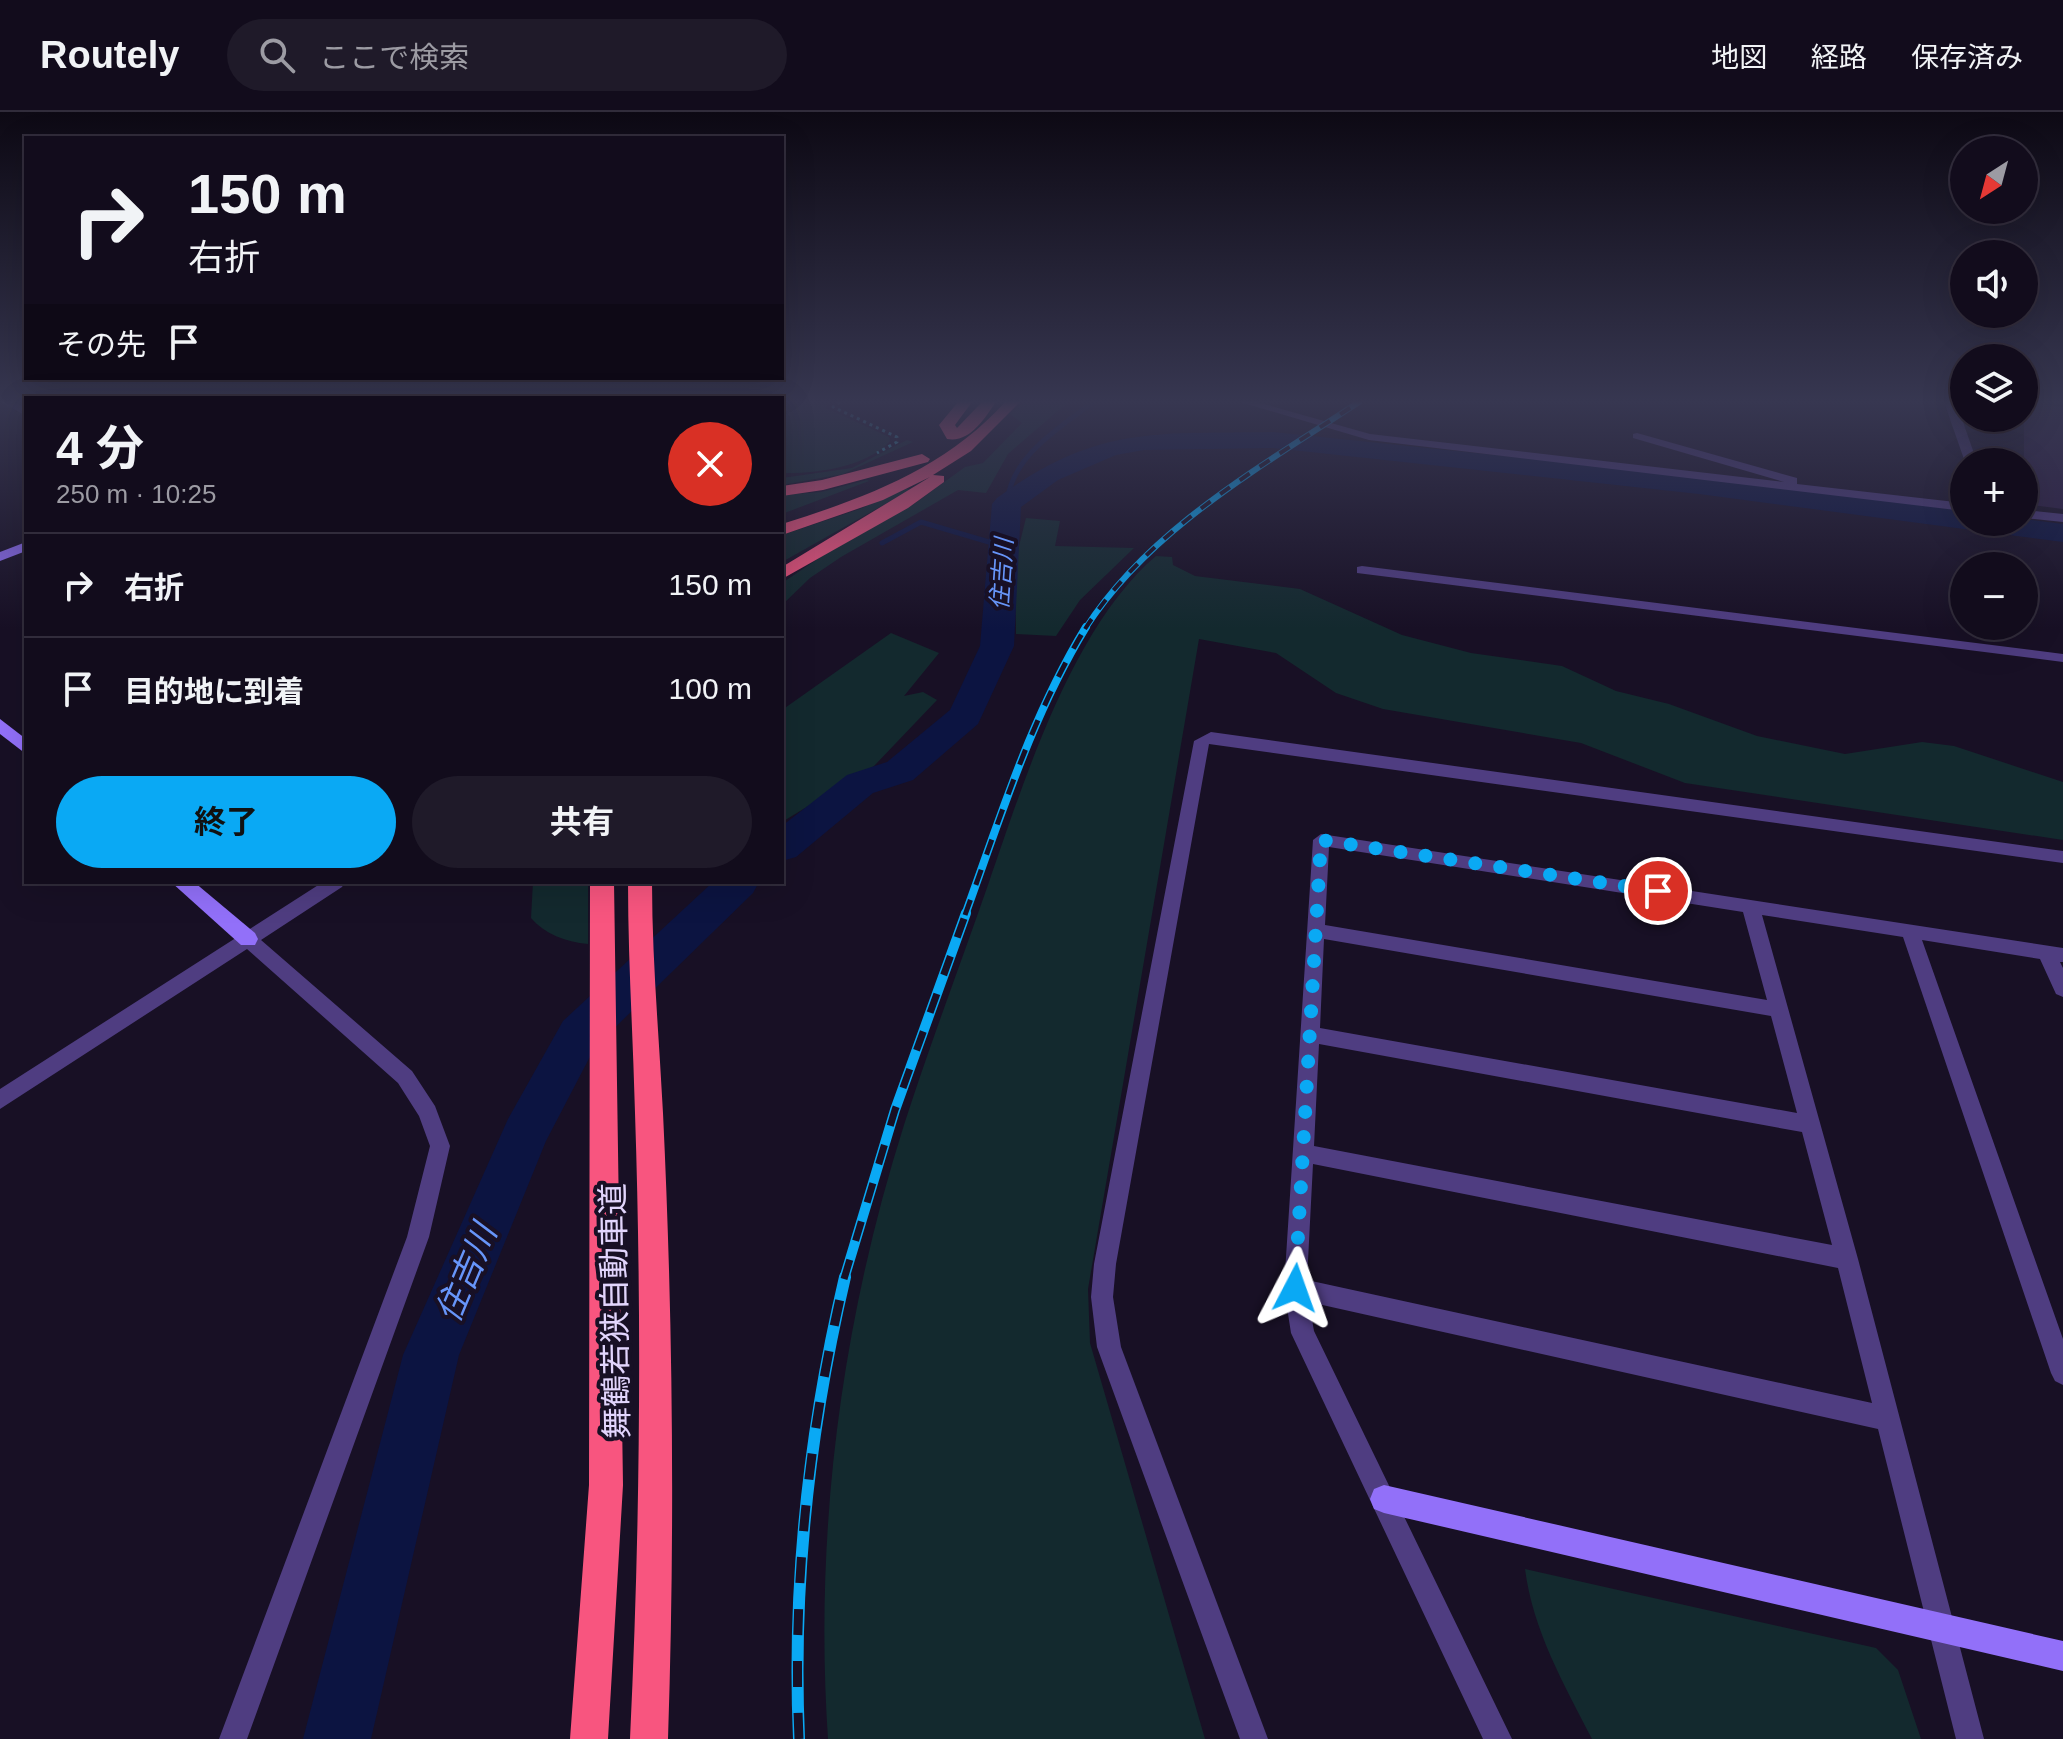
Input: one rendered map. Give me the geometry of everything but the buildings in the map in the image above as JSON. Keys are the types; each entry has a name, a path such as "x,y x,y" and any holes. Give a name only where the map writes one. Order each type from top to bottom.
{"highway":[{"path":"784,491 850,478"},
{"path":"784,517 865,490 887,478"},
{"path":"784,529 915,478"},
{"path":"784,573 924,490 939,478"},
{"name":"舞鶴若狭自動車道","path":"589,1739 606,1485 602,884"},
{"name":"舞鶴若狭自動車道","path":"640,892 640,969 649,1113 657,1546 649,1739"}],"street":[{"path":"1713,478 1950,505"},
{"path":"1787,478 1814,490"},
{"path":"2038,515 2063,518"},
{"path":"0,557 24,547"},
{"path":"1362,570 2063,658"},
{"path":"0,725 24,746"},
{"path":"1254,1739 1109,1347 1102,1297 1105,1264 1202,741 1211,737 2063,857"},
{"path":"1498,1739 1303,1333 1295,1288 1321,840 2055,954 2063,989"},
{"path":"183,884 405,1077 428,1112 440,1146 418,1237 233,1739"},
{"path":"0,1100 333,884"},
{"path":"1750,905 1847,1259 1970,1739"},
{"path":"1317,931 1779,1010"},
{"path":"1910,931 2063,1373"},
{"path":"1312,1035 1810,1124"},
{"path":"1303,1153 1847,1259"},
{"path":"1295,1288 1888,1419"},
{"path":"1384,1499 2063,1656"}],"green space":[{"path":"784,478 821,478 784,485"},
{"path":"950,478 995,478 986,493 958,490 841,557 810,578 784,603 785,581 828,552 914,504"},
{"path":"869,481 784,513 784,495 821,492"},
{"path":"906,488 910,490 784,561 784,534 860,509"},
{"path":"1026,518 1060,521 1055,546 1134,548 1080,600 1056,636 1016,634 1015,562"},
{"path":"1156,556 1172,557 1173,565 1195,576 1300,589 1402,635 1471,653 1562,666 1616,691 1669,704 1757,736 1845,754 1922,742 1954,746 2063,782 2063,840 1685,783 1581,743 1383,709 1336,693 1276,653 1199,639 1088,1289 1090,1343 1205,1739 828,1739 825,1584 829,1506 849,1352 882,1200 924,1064 1018,798 1054,708 1099,623 1126,586"},
{"path":"891,633 939,653 904,696 923,692 937,700 874,766 784,821 784,709"},
{"path":"533,884 588,884 588,944 556,936 531,918"},
{"path":"1525,1569 1876,1648 1898,1670 1921,1739 1592,1739 1542,1636"}],"waterway":[{"path":"1007,504 1014,478"},
{"name":"住吉川","path":"784,845 860,784 900,771 965,716 997,646 1007,504 1043,478"},
{"name":"住吉川","path":"1632,478 1950,518"},
{"path":"882,543 921,522 1006,547"},
{"name":"住吉川","path":"2038,530 2063,533"},
{"name":"住吉川","path":"337,1739 431,1355 525,1134 579,1034 737,884"}],"railway":[{"path":"1085,629 1111,593 1141,560 1174,530 1244,478"},
{"path":"965,915 1033,732 1066,661 1086,627"},
{"path":"844,1279 895,1110 966,913"},
{"path":"799,1739 798,1622 806,1506 822,1392 845,1277"}],"route":[{"path":"1295,1288 1321,840 1658,891"}]}
